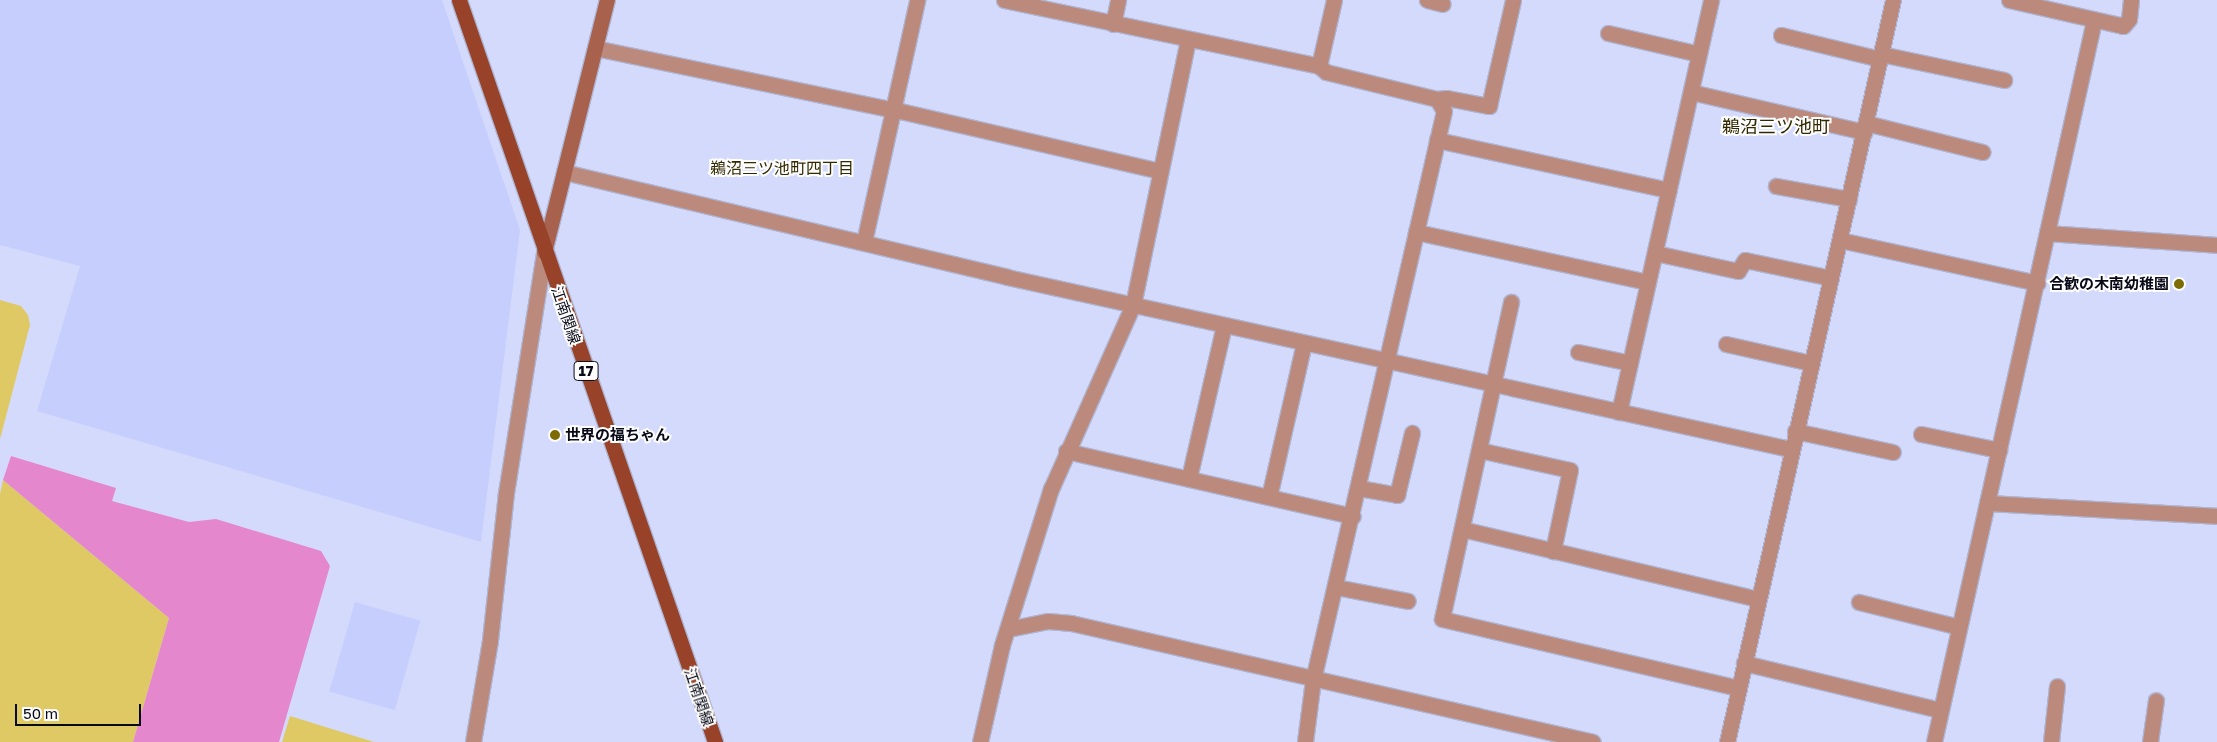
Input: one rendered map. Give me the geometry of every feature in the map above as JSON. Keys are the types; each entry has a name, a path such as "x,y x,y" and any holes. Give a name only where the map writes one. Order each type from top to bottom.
{"main road":[{"name":"江南関線","path":"459,0 544,252 715,742"}],"street":[{"path":"473,742 490,640 507,484 544,252 607,0"},
{"path":"864,242 917,0"},
{"path":"1004,0 1188,40 1320,66 1326,72 1438,99 1447,98 1489,106 1513,0"},
{"path":"1113,24 1118,0"},
{"path":"1320,66 1334,0"},
{"path":"1427,0 1443,4"},
{"path":"1619,412 1711,0"},
{"path":"1726,742 1790,449 1850,200 1893,0"},
{"path":"2009,0 2123,26 2129,19 2132,0"},
{"path":"1934,742 2094,20"},
{"path":"1608,33 1699,54"},
{"path":"1782,34 2004,80"},
{"path":"980,742 1008,629 1066,450 1133,304 1188,40"},
{"path":"596,48 893,109 1160,170"},
{"path":"1691,92 1982,152"},
{"path":"1305,742 1313,680 1353,516 1444,112 1438,99"},
{"path":"1437,140 1668,190"},
{"path":"564,172 1387,362 1790,449"},
{"path":"1776,186 1850,200"},
{"path":"1416,232 1648,282"},
{"path":"2047,233 2217,245"},
{"path":"1840,240 2037,283"},
{"path":"1654,253 1738,271 1745,260 1831,278"},
{"path":"1511,302 1442,619 1738,688"},
{"path":"1189,478 1224,325"},
{"path":"1269,497 1304,343"},
{"path":"1726,344 1811,363"},
{"path":"1578,352 1630,363"},
{"path":"1794,432 1892,452"},
{"path":"1359,488 1397,495 1412,433"},
{"path":"1921,434 1999,450"},
{"path":"1066,450 1353,516"},
{"path":"1479,450 1570,470 1553,551"},
{"path":"1987,504 2217,516"},
{"path":"1462,530 1758,599"},
{"path":"1336,587 1408,601"},
{"path":"1859,602 1959,627"},
{"path":"1008,629 1048,621 1071,623 1313,680 1593,742"},
{"path":"1744,663 1940,710"},
{"path":"2051,742 2058,686"},
{"path":"2150,742 2156,700"}],"shaded area":[{"path":"0,0 442,0 520,230 481,542 37,411 80,266 0,245"},
{"path":"0,300 21,306 28,315 30,325 0,439"},
{"path":"11,456 116,488 112,501 189,522 216,519 321,551 330,566 279,742 133,742 169,618 3,480"},
{"path":"3,480 169,618 133,742 0,742 0,494"},
{"path":"355,602 420,621 395,710 329,691"},
{"path":"290,716 374,742 282,742"}],"place":[{"name":"合歓の木南幼稚園","path":"2179,284"},
{"name":"世界の福ちゃん","path":"555,435"}],"district":[{"name":"鵜沼三ツ池町","path":"1776,126"},
{"name":"鵜沼三ツ池町四丁目","path":"782,168"}]}
